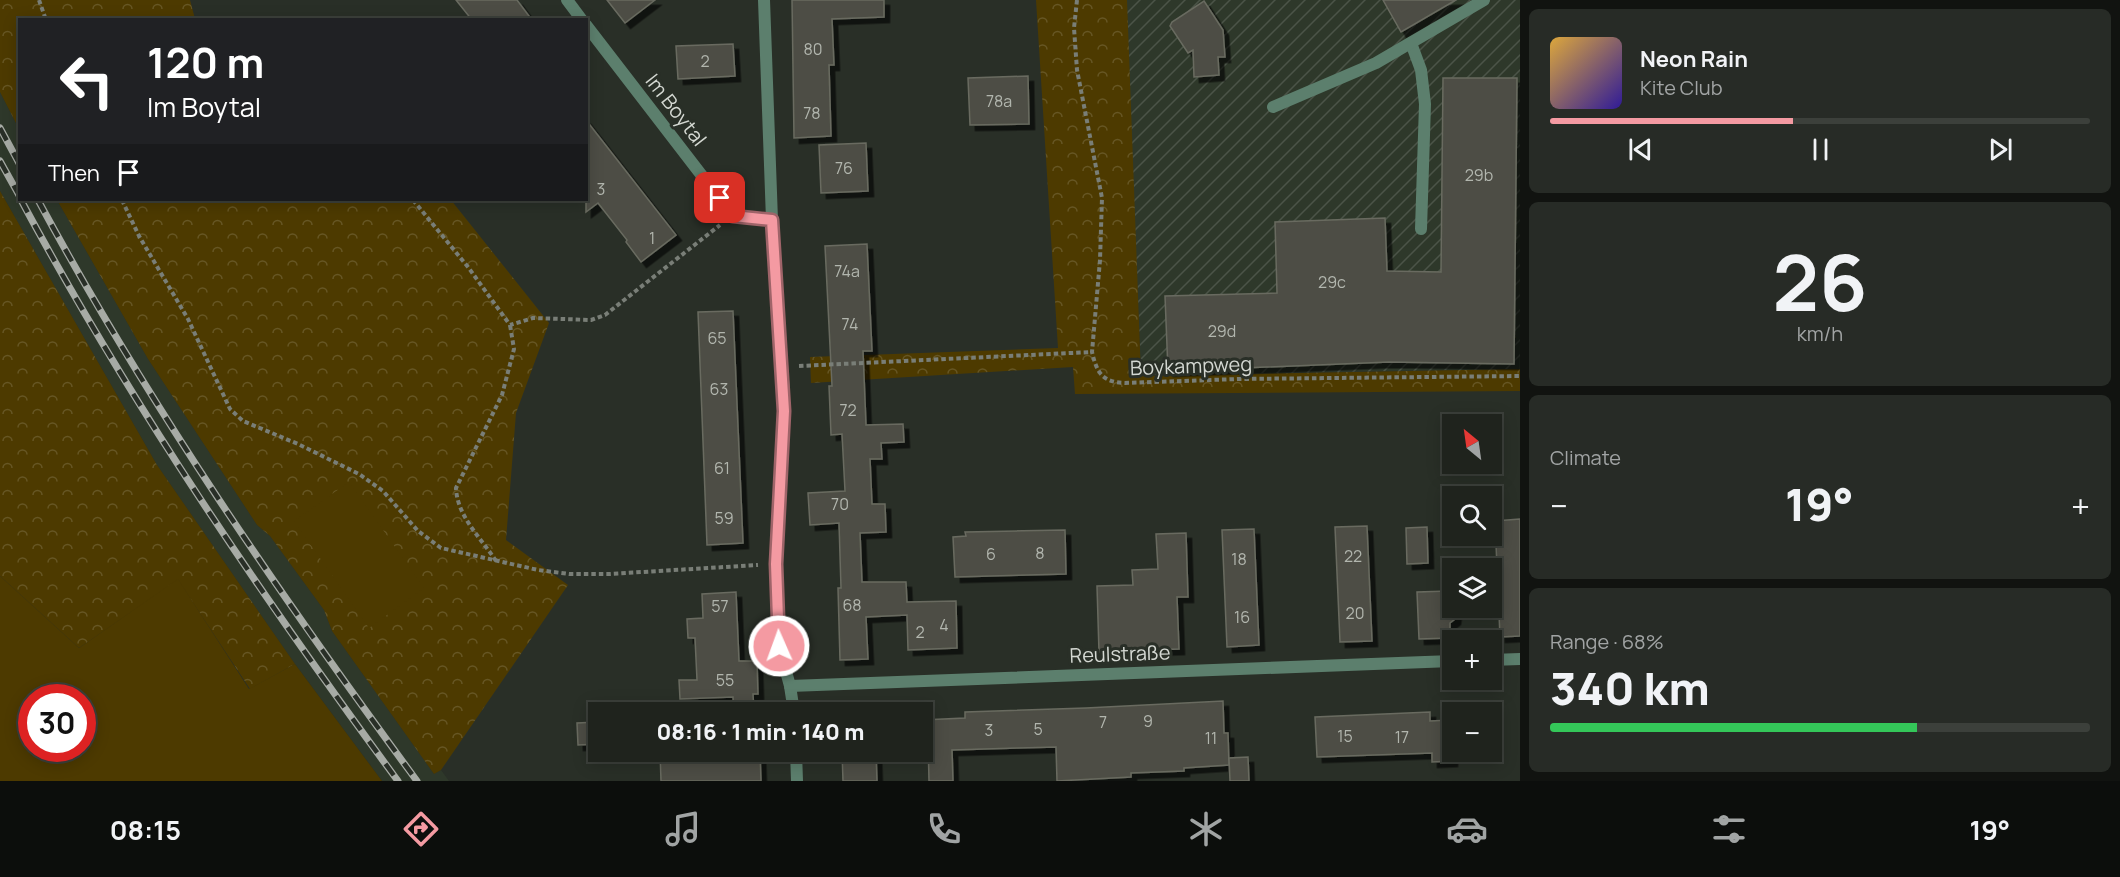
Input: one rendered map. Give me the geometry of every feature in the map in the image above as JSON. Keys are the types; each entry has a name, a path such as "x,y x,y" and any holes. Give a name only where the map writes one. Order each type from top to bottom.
{"street":[{"path":"567,0 580,18"},
{"path":"764,0 772,220 783,366 784,411 776,564 779,646 792,702"},
{"path":"1273,107 1376,63 1484,0"},
{"name":"Im Boytal","path":"588,28 733,216"},
{"path":"1412,42 1421,70 1425,104 1421,229"},
{"path":"733,216 772,220"},
{"path":"1502,660 1520,659"},
{"name":"Reulstraße","path":"790,686 1442,662"},
{"path":"796,762 797,781"}],"path":[{"path":"39,0 45,18"},
{"path":"783,366 1092,352 1100,260 1102,198 1077,70 1074,28 1077,0"},
{"path":"122,201 139,236 188,319 230,410 243,421 298,444 359,474 383,491 418,531 441,548 538,570 569,574 609,574 776,564"},
{"path":"414,201 468,267 510,325 514,349 502,395 456,488 456,498 460,508 497,561"},
{"path":"510,325 533,318 591,320 605,315 733,216"},
{"name":"Boykampweg","path":"1092,352 1095,366 1103,376 1111,382 1125,383 1239,379 1520,376"}],"shaded area":[{"path":"1125,0 1520,0 1520,369 1141,375"},
{"path":"0,92 18,127 18,201 58,201 148,359 257,525 270,536 324,610 332,631 434,774 441,770 449,781 382,781 295,664 157,465 0,191"}],"green space":[{"path":"0,0 190,0 195,18 18,18 18,127 0,92"},
{"path":"1036,0 1127,0 1141,376 1520,369 1520,391 1075,394 1073,367 811,383 810,357 1058,348"},
{"path":"0,191 157,465 295,664 250,689 178,580 79,648 0,576"},
{"path":"58,201 452,201 549,323 516,413 506,540 568,585 441,770 434,774 332,631 324,610 270,536 257,525 148,359"},
{"path":"349,482 424,588 369,628 294,521"},
{"path":"0,576 79,648 178,579 249,689 295,664 382,781 0,781"}],"building":[{"path":"456,0 517,0 530,18 470,18"},
{"path":"607,0 655,0 625,23"},
{"path":"792,0 884,0 884,17 832,19 834,65 829,65 831,136 794,138"},
{"path":"1383,0 1456,0 1401,32"},
{"path":"1204,1 1223,30 1225,57 1218,57 1219,75 1194,77 1193,50 1188,53 1170,26 1172,22"},
{"path":"733,44 735,76 678,79 676,46"},
{"path":"1028,76 1029,124 970,125 968,78"},
{"path":"1443,78 1517,78 1514,364 1389,362 1168,371 1165,296 1277,293 1275,222 1385,218 1387,271 1441,272"},
{"path":"588,123 676,235 641,262 598,203 586,212"},
{"path":"866,143 868,191 821,193 819,145"},
{"path":"867,244 872,351 863,351 866,425 903,424 904,442 881,443 882,459 870,459 872,504 885,504 886,532 860,533 862,582 906,582 907,602 956,601 957,648 908,650 907,615 866,617 868,659 840,660 839,523 810,525 808,493 845,491 842,434 831,435 829,386 832,386 825,246"},
{"path":"733,311 743,543 707,545 698,312"},
{"path":"1520,519 1520,636 1502,637 1502,630 1500,630 1499,618 1502,618 1502,558 1497,558 1496,546 1502,546 1502,520"},
{"path":"1367,526 1372,641 1340,642 1335,527"},
{"path":"1427,527 1428,563 1407,564 1406,528"},
{"path":"1254,529 1259,645 1227,647 1222,530"},
{"path":"1065,530 1066,574 955,577 953,537 966,536 965,532"},
{"path":"1186,533 1188,597 1177,597 1179,649 1099,652 1097,586 1133,585 1132,570 1158,569 1156,534"},
{"path":"1442,591 1442,618 1455,618 1450,623 1450,630 1442,630 1442,638 1419,639 1417,592"},
{"path":"736,592 739,661 757,661 758,694 753,694 753,702 733,702 733,697 680,699 679,680 697,680 695,638 688,638 687,619 703,618 702,594"},
{"path":"1223,701 1224,733 1228,733 1229,765 1184,768 1184,771 1131,773 1131,777 1057,781 1056,747 952,750 953,781 929,781 929,762 933,762 933,719 965,718 965,712"},
{"path":"1430,712 1430,721 1442,720 1442,762 1432,762 1432,753 1317,757 1315,717"},
{"path":"588,722 588,744 578,745 577,723"},
{"path":"1248,757 1249,781 1230,781 1229,758"},
{"path":"660,762 760,762 761,781 661,781"},
{"path":"842,762 876,762 877,781 843,781"}],"railway":[{"path":"0,128 18,161"},
{"path":"0,161 18,193"},
{"path":"22,201 107,350 199,497 247,569 398,781"},
{"path":"39,201 124,351 217,497 315,640 417,781"}],"route":[{"path":"720,198 733,216 772,220 783,366 784,411 776,564 779,646"}]}
